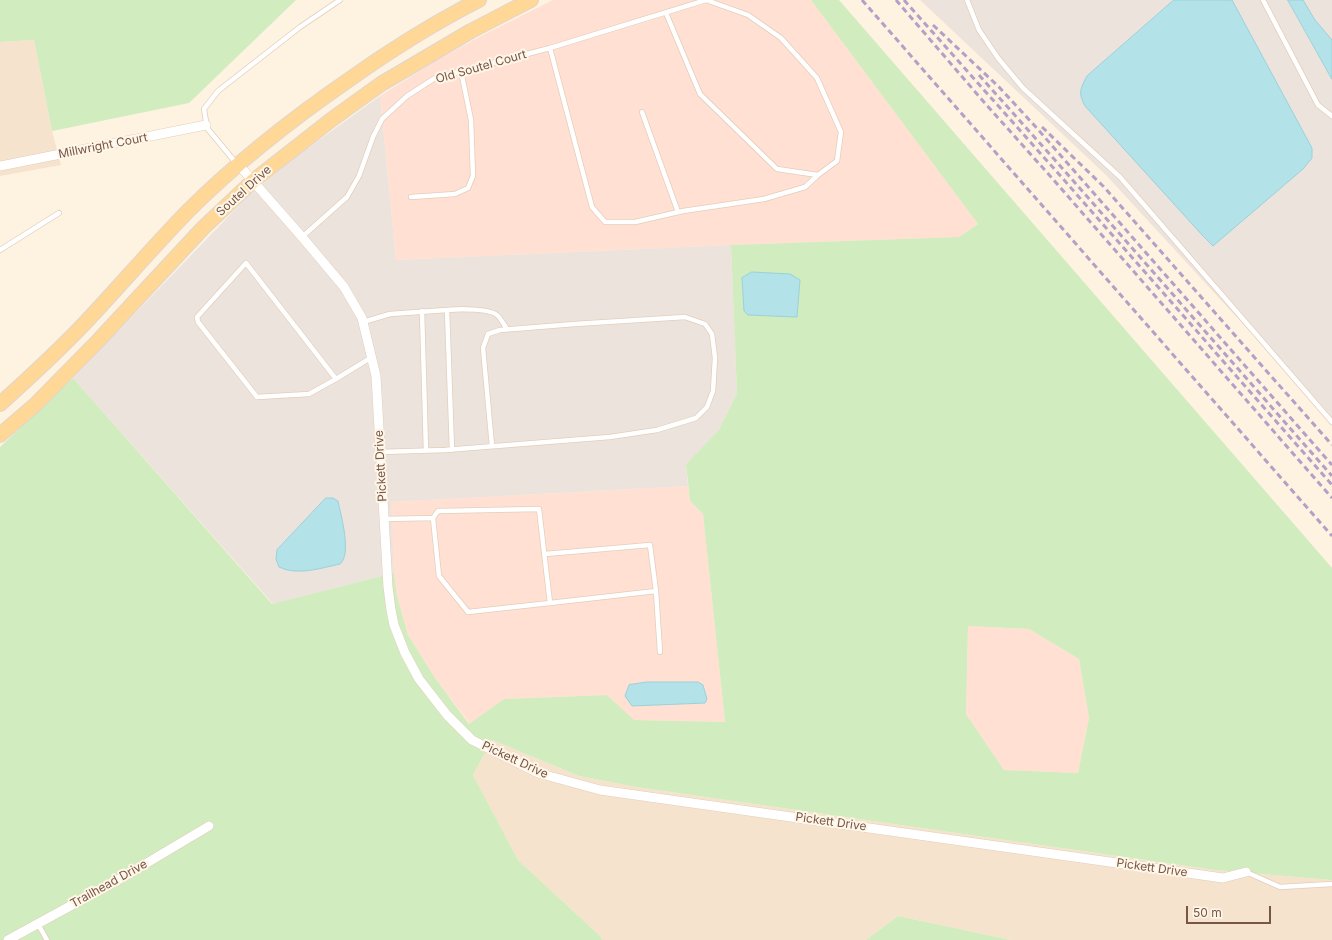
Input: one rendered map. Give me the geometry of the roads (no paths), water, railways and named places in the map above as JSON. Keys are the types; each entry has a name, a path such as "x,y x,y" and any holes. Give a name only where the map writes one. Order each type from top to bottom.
{"main road":[{"name":"Soutel Drive","path":"0,404 82,326 184,216 238,164 319,100 370,65 424,30 479,0"},
{"name":"Soutel Drive","path":"0,435 35,405 98,341 203,228 253,181 331,120 381,84 464,34 531,0"}],"street":[{"name":"Millwright Court","path":"0,166 206,125"},
{"name":"Pickett Drive","path":"238,164 344,287 362,318 376,376 388,587 394,625 405,653 419,679 447,715 472,740 538,773 600,790 1222,878 1246,872"},
{"name":"Trailhead Drive","path":"8,940 125,876 209,826"}],"lane":[{"path":"238,164 207,128 204,109 218,91 300,27 340,0"},
{"name":"Old Soutel Court","path":"302,237 347,197 359,176 373,137 382,119 407,96 435,78 550,48 706,0 748,15 781,38 817,78 841,132 837,161 805,187 771,197 678,212 635,222 604,222 592,207 550,48"},
{"path":"967,0 979,30 998,58 1024,88 1120,177 1332,422"},
{"path":"1263,0 1318,105 1332,116"},
{"path":"666,13 700,94 777,169 818,175"},
{"path":"411,197 456,194 468,188 473,176 471,120 461,72"},
{"path":"642,112 678,212"},
{"path":"0,250 59,213"},
{"path":"336,379 246,263 197,317 198,322 257,397 309,394 336,379 372,357"},
{"path":"363,322 390,314 467,309 489,312 497,315 507,329"},
{"path":"447,310 452,450"},
{"path":"422,311 426,451"},
{"path":"380,452 452,450 610,437 657,430 696,418 708,407 713,391 715,358 712,334 705,324 685,318 507,329 488,334 483,348 492,446"},
{"path":"550,603 539,509 438,511 433,518 439,576 468,612 550,603 656,591"},
{"path":"384,519 433,518"},
{"path":"545,554 650,545 656,591 660,652"},
{"path":"1246,872 1280,887 1332,884"},
{"path":"38,924 47,940"}],"water":[{"path":"1174,0 1232,0 1312,148 1312,158 1303,169 1213,246 1085,106 1081,98 1081,88 1087,76"},
{"path":"1288,0 1303,0 1315,20 1332,40 1332,79"},
{"path":"752,272 790,274 800,280 797,317 748,315 744,311 742,278"},
{"path":"326,498 333,498 338,501 345,534 345,552 340,564 302,571 286,570 279,567 276,559 277,550"},
{"path":"647,682 698,682 703,685 707,699 705,703 632,706 625,696 629,685"}],"railway":[{"path":"862,0 1332,536"},
{"path":"896,0 1332,498"},
{"path":"904,0 1332,485"},
{"path":"933,25 999,87 1034,125 1332,465"},
{"path":"979,75 1332,476"},
{"path":"1042,127 1103,186 1332,445"}]}
